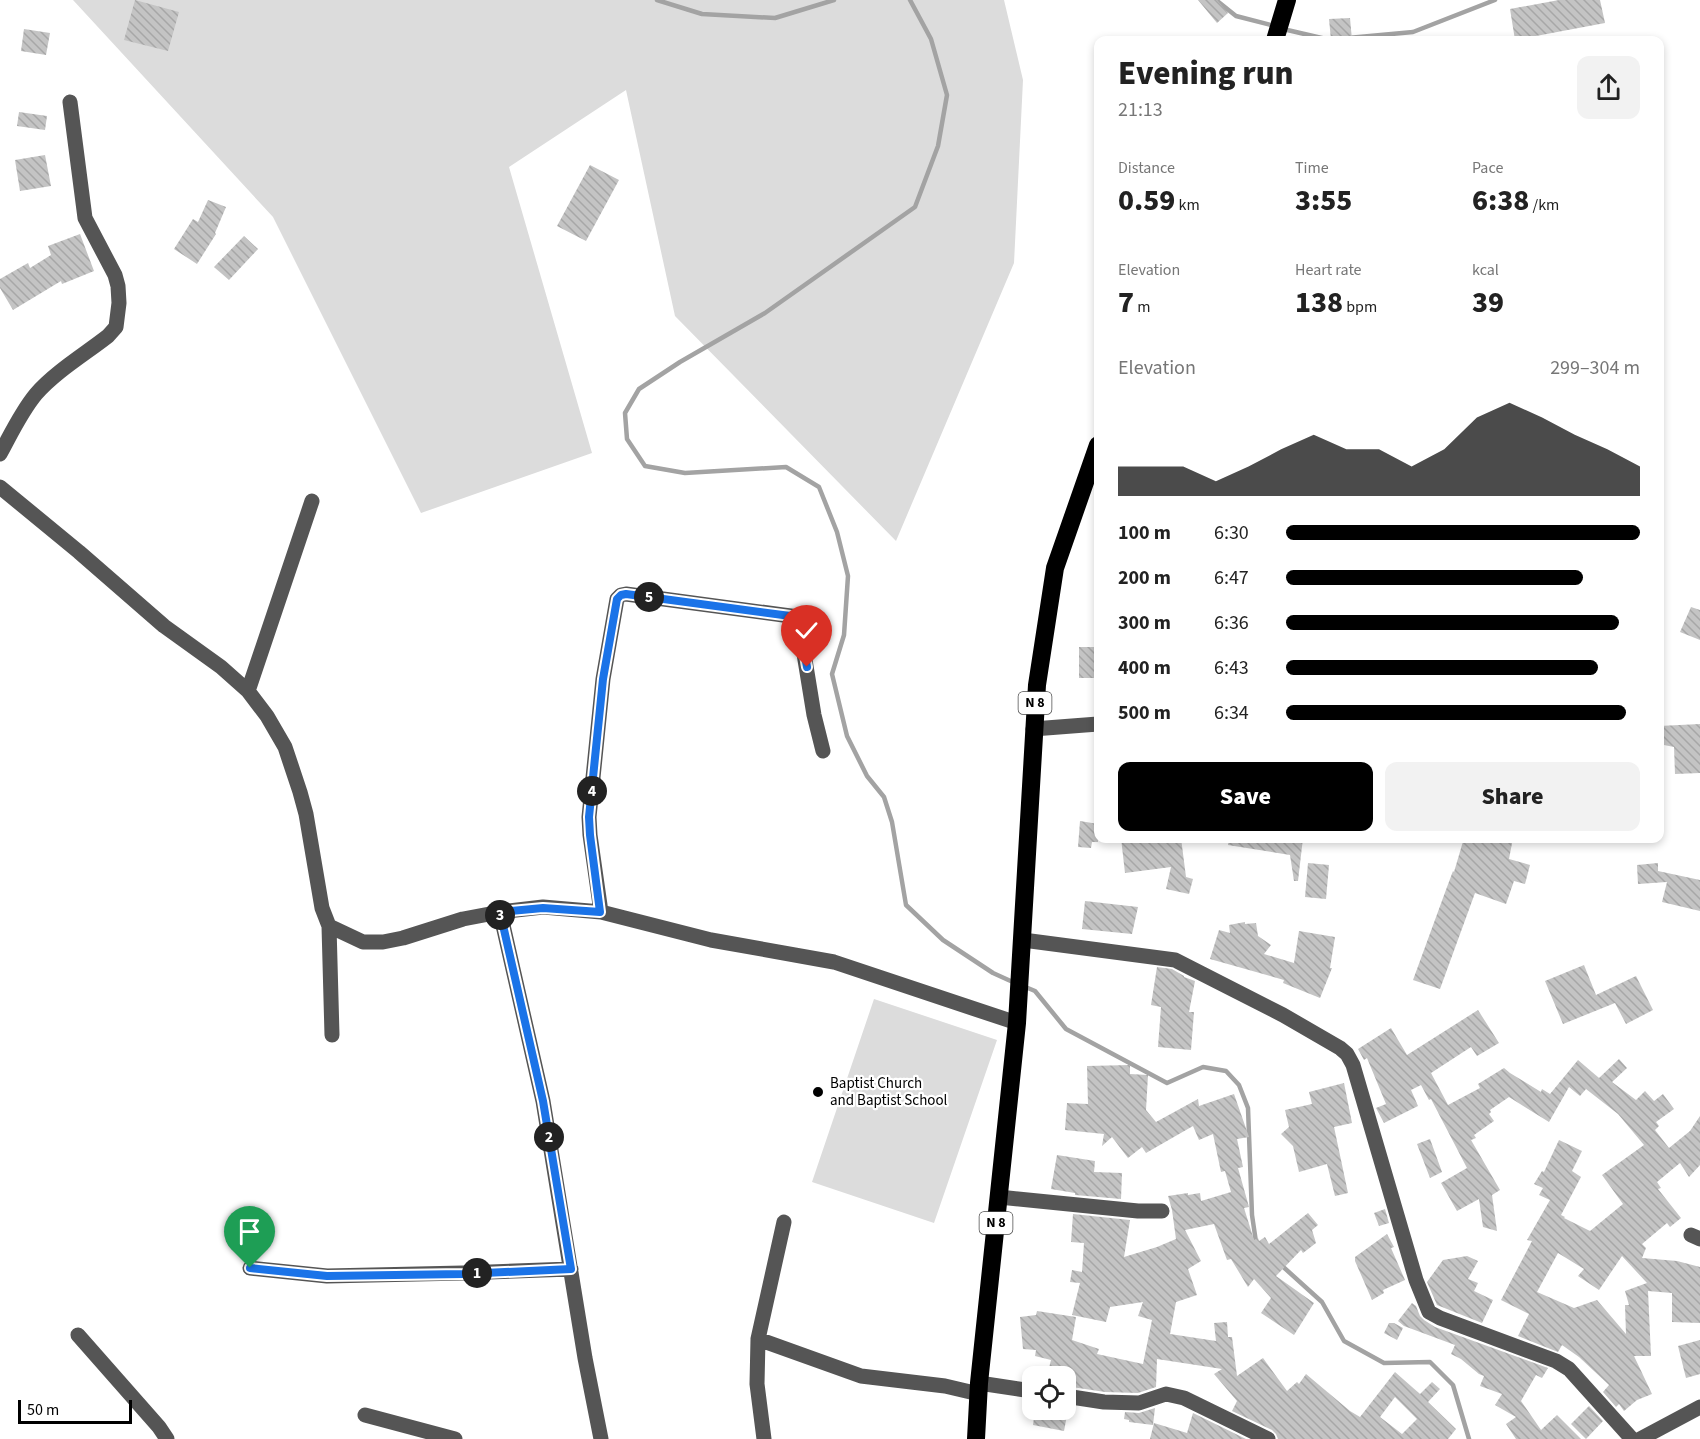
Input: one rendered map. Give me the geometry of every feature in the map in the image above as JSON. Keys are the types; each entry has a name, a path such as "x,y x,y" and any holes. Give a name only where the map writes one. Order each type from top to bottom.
{"highway":[{"path":"1276,36 1287,0"},
{"name":"N 8","path":"976,1439 979,1388 1018,1015 1037,685 1055,568 1094,456"}],"street":[{"path":"0,454 36,394 116,327 119,303 118,286 115,275 85,218 70,102"},
{"path":"0,487 165,626 221,667 248,691 267,716 285,747 306,814 322,908 329,926 332,1035"},
{"path":"248,691 312,501"},
{"path":"600,912 589,817 603,679 617,599 621,595 800,618 814,715 823,751"},
{"path":"1034,729 1094,724"},
{"path":"329,926 363,942 383,942 463,919 500,912 543,908 600,912 711,940 834,962 1018,1015"},
{"path":"500,912 543,1101 585,1358 601,1439"},
{"path":"1023,940 1175,960 1283,1015 1340,1048 1347,1054 1353,1065 1416,1280 1429,1312 1556,1361 1569,1369 1632,1439"},
{"path":"999,1197 1138,1211 1162,1211"},
{"path":"764,1439 757,1384 758,1339 784,1222"},
{"path":"250,1268 327,1276 463,1274 571,1269"},
{"path":"78,1335 159,1427 166,1439"},
{"path":"758,1339 861,1376 945,1386 1022,1390"},
{"path":"1076,1398 1104,1402 1139,1403 1166,1394 1184,1398 1268,1439"},
{"path":"1640,1439 1700,1407"},
{"path":"365,1415 455,1439"}],"shaded area":[{"path":"73,0 1004,0 1023,80 1014,263 896,541 675,316 626,90 509,167 592,453 421,513 273,217"},
{"path":"874,999 997,1040 934,1223 812,1182"}],"building":[{"path":"135,0 179,12 168,51 124,40"},
{"path":"1198,0 1217,0 1228,13 1217,23"},
{"path":"1559,0 1600,0 1605,23 1536,36 1514,36 1510,9"},
{"path":"1350,18 1352,36 1331,36 1329,19"},
{"path":"24,29 50,33 46,55 21,51"},
{"path":"19,112 47,116 45,130 17,126"},
{"path":"45,155 51,186 20,191 15,160"},
{"path":"590,165 619,180 586,241 557,226"},
{"path":"208,200 226,207 216,234 197,264 174,249 193,219 198,222"},
{"path":"80,234 94,271 62,284 61,281 13,310 0,288 0,279 28,263 30,268 51,255 48,246"},
{"path":"244,236 258,249 229,280 214,267"},
{"path":"1691,607 1700,610 1700,640 1680,632"},
{"path":"1079,647 1094,647 1094,678 1079,678"},
{"path":"1700,724 1700,773 1675,774 1674,747 1664,745 1664,726"},
{"path":"1080,821 1094,823 1094,842 1091,848 1078,847"},
{"path":"1122,843 1182,843 1186,877 1193,879 1189,894 1166,889 1171,867 1125,873"},
{"path":"1228,843 1302,843 1298,881 1294,881 1290,855 1228,845"},
{"path":"1463,843 1512,843 1509,859 1530,865 1525,884 1514,881 1506,904 1475,893 1440,989 1413,980 1454,872"},
{"path":"1308,863 1329,865 1326,899 1305,897"},
{"path":"1658,863 1658,871 1700,880 1700,911 1662,902 1667,882 1638,884 1637,865"},
{"path":"1085,901 1138,907 1132,934 1082,929"},
{"path":"1245,922 1245,924 1256,923 1258,936 1271,945 1264,954 1294,963 1299,931 1335,937 1330,968 1332,968 1320,998 1283,983 1284,980 1210,959 1219,930 1230,933 1229,925"},
{"path":"1584,965 1596,995 1636,976 1653,1010 1626,1024 1615,1003 1563,1024 1545,981"},
{"path":"1157,967 1172,969 1195,981 1189,1012 1194,1012 1191,1050 1158,1047 1161,1007 1151,1005"},
{"path":"1478,1010 1499,1043 1477,1056 1471,1047 1431,1073 1448,1105 1480,1088 1478,1084 1504,1068 1541,1092 1542,1089 1550,1094 1578,1060 1599,1078 1619,1059 1627,1068 1612,1082 1636,1100 1645,1091 1654,1101 1663,1094 1674,1109 1656,1122 1659,1126 1655,1130 1669,1148 1690,1131 1700,1116 1700,1165 1689,1177 1680,1163 1657,1182 1661,1188 1658,1189 1681,1218 1670,1227 1667,1223 1642,1244 1646,1248 1642,1258 1677,1261 1700,1267 1700,1323 1672,1322 1672,1293 1648,1291 1651,1356 1634,1356 1652,1394 1637,1400 1624,1411 1619,1404 1616,1407 1603,1392 1609,1385 1579,1357 1562,1345 1558,1352 1518,1336 1529,1314 1501,1300 1532,1241 1527,1240 1550,1200 1539,1195 1543,1188 1534,1184 1542,1171 1544,1172 1559,1140 1582,1151 1572,1171 1581,1177 1561,1215 1590,1231 1623,1204 1602,1175 1644,1145 1618,1114 1586,1089 1580,1096 1569,1087 1549,1122 1509,1097 1490,1110 1489,1114 1494,1121 1474,1135 1476,1138 1471,1140 1500,1190 1492,1195 1497,1231 1483,1227 1479,1199 1457,1211 1441,1183 1467,1168 1431,1099 1429,1100 1421,1085 1411,1090 1418,1106 1384,1123 1376,1108 1386,1104 1367,1058 1364,1060 1358,1049 1391,1028 1407,1055","holes":["1558,1253 1584,1269 1578,1276 1599,1290 1622,1256 1647,1283 1625,1291 1629,1305 1625,1305 1626,1334 1597,1300 1574,1308 1537,1292"]},
{"path":"1130,1065 1130,1074 1148,1075 1146,1110 1156,1122 1198,1099 1199,1106 1234,1094 1249,1137 1237,1139 1243,1167 1238,1168 1249,1207 1244,1208 1254,1240 1258,1238 1259,1241 1265,1237 1269,1244 1308,1213 1318,1225 1312,1230 1316,1243 1303,1253 1301,1250 1276,1276 1314,1303 1294,1335 1261,1313 1271,1298 1254,1279 1248,1287 1231,1259 1227,1260 1214,1224 1185,1230 1201,1261 1188,1269 1197,1295 1176,1302 1170,1334 1216,1341 1214,1323 1227,1322 1228,1337 1232,1337 1237,1376 1263,1358 1287,1391 1297,1382 1299,1384 1306,1374 1360,1417 1395,1372 1420,1394 1432,1382 1440,1389 1428,1402 1456,1429 1448,1439 1278,1439 1272,1430 1232,1411 1237,1401 1214,1374 1222,1369 1157,1359 1156,1387 1138,1393 1105,1392 1076,1388 1076,1366 1050,1366 1051,1360 1035,1356 1036,1350 1023,1349 1020,1317 1036,1315 1037,1311 1076,1317 1072,1340 1099,1349 1097,1354 1143,1364 1152,1320 1138,1316 1143,1302 1110,1307 1106,1322 1072,1315 1080,1283 1070,1282 1072,1270 1082,1272 1084,1243 1071,1242 1073,1214 1130,1220 1124,1257 1176,1239 1168,1196 1200,1193 1201,1201 1231,1192 1225,1171 1221,1172 1213,1134 1199,1140 1193,1126 1146,1153 1142,1147 1128,1158 1112,1137 1102,1146 1104,1134 1065,1130 1067,1103 1088,1104 1087,1066","holes":["1395,1397 1417,1419 1402,1434 1380,1417"]},
{"path":"1344,1083 1352,1123 1334,1127 1348,1193 1335,1196 1327,1164 1299,1172 1293,1146 1281,1134 1289,1127 1285,1110 1312,1104 1309,1092"},
{"path":"1430,1139 1442,1172 1430,1178 1417,1144"},
{"path":"1057,1155 1095,1161 1094,1172 1122,1173 1121,1199 1075,1195 1075,1193 1051,1189"},
{"path":"1385,1209 1389,1223 1379,1226 1374,1213"},
{"path":"1387,1234 1405,1280 1383,1290 1384,1293 1372,1300 1355,1257"},
{"path":"1467,1256 1478,1261 1468,1279 1478,1283 1474,1291 1493,1300 1482,1323 1437,1305 1427,1282 1443,1260"},
{"path":"1412,1303 1416,1306 1420,1316 1435,1327 1548,1368 1542,1378 1536,1375 1521,1401 1541,1430 1557,1415 1581,1439 1516,1439 1506,1424 1516,1417 1495,1405 1502,1394 1480,1386 1484,1376 1451,1354 1455,1345 1404,1326 1398,1321"},
{"path":"1389,1323 1403,1328 1397,1340 1384,1333"},
{"path":"1700,1340 1700,1374 1686,1378 1678,1346"},
{"path":"1589,1406 1603,1421 1586,1439 1571,1424"},
{"path":"1155,1408 1153,1425 1129,1422 1124,1419 1125,1412 1139,1413"},
{"path":"1193,1413 1246,1439 1150,1439 1154,1423 1187,1433"},
{"path":"1034,1420 1066,1420 1064,1431 1033,1425"}],"waterway":[{"path":"657,0 702,14 775,18 834,0"},
{"path":"910,0 931,39 947,95 938,146 915,207 765,313 680,362 639,389 625,413 627,439 645,466 685,473 786,467 819,487 837,532 848,576 844,635 832,674 847,736 867,776 884,797 892,822 906,905 943,940 993,973 1015,983"},
{"path":"1216,0 1236,16 1275,26"},
{"path":"1370,36 1413,32 1495,0"},
{"path":"1283,29 1313,36"},
{"path":"1023,986 1035,991 1066,1029 1167,1083 1203,1067 1226,1071 1239,1085 1248,1108 1252,1215 1256,1242"},
{"path":"1280,1264 1322,1302 1344,1341 1384,1363 1430,1362 1453,1385 1469,1439"}],"place":[{"name":"Baptist Church and Baptist School","path":"818,1092"}],"route":[{"path":"250,1268 327,1276 463,1274 571,1269 543,1101 500,912 543,908 600,912 589,817 603,679 617,599 626,594 798,617 807,667"}]}
